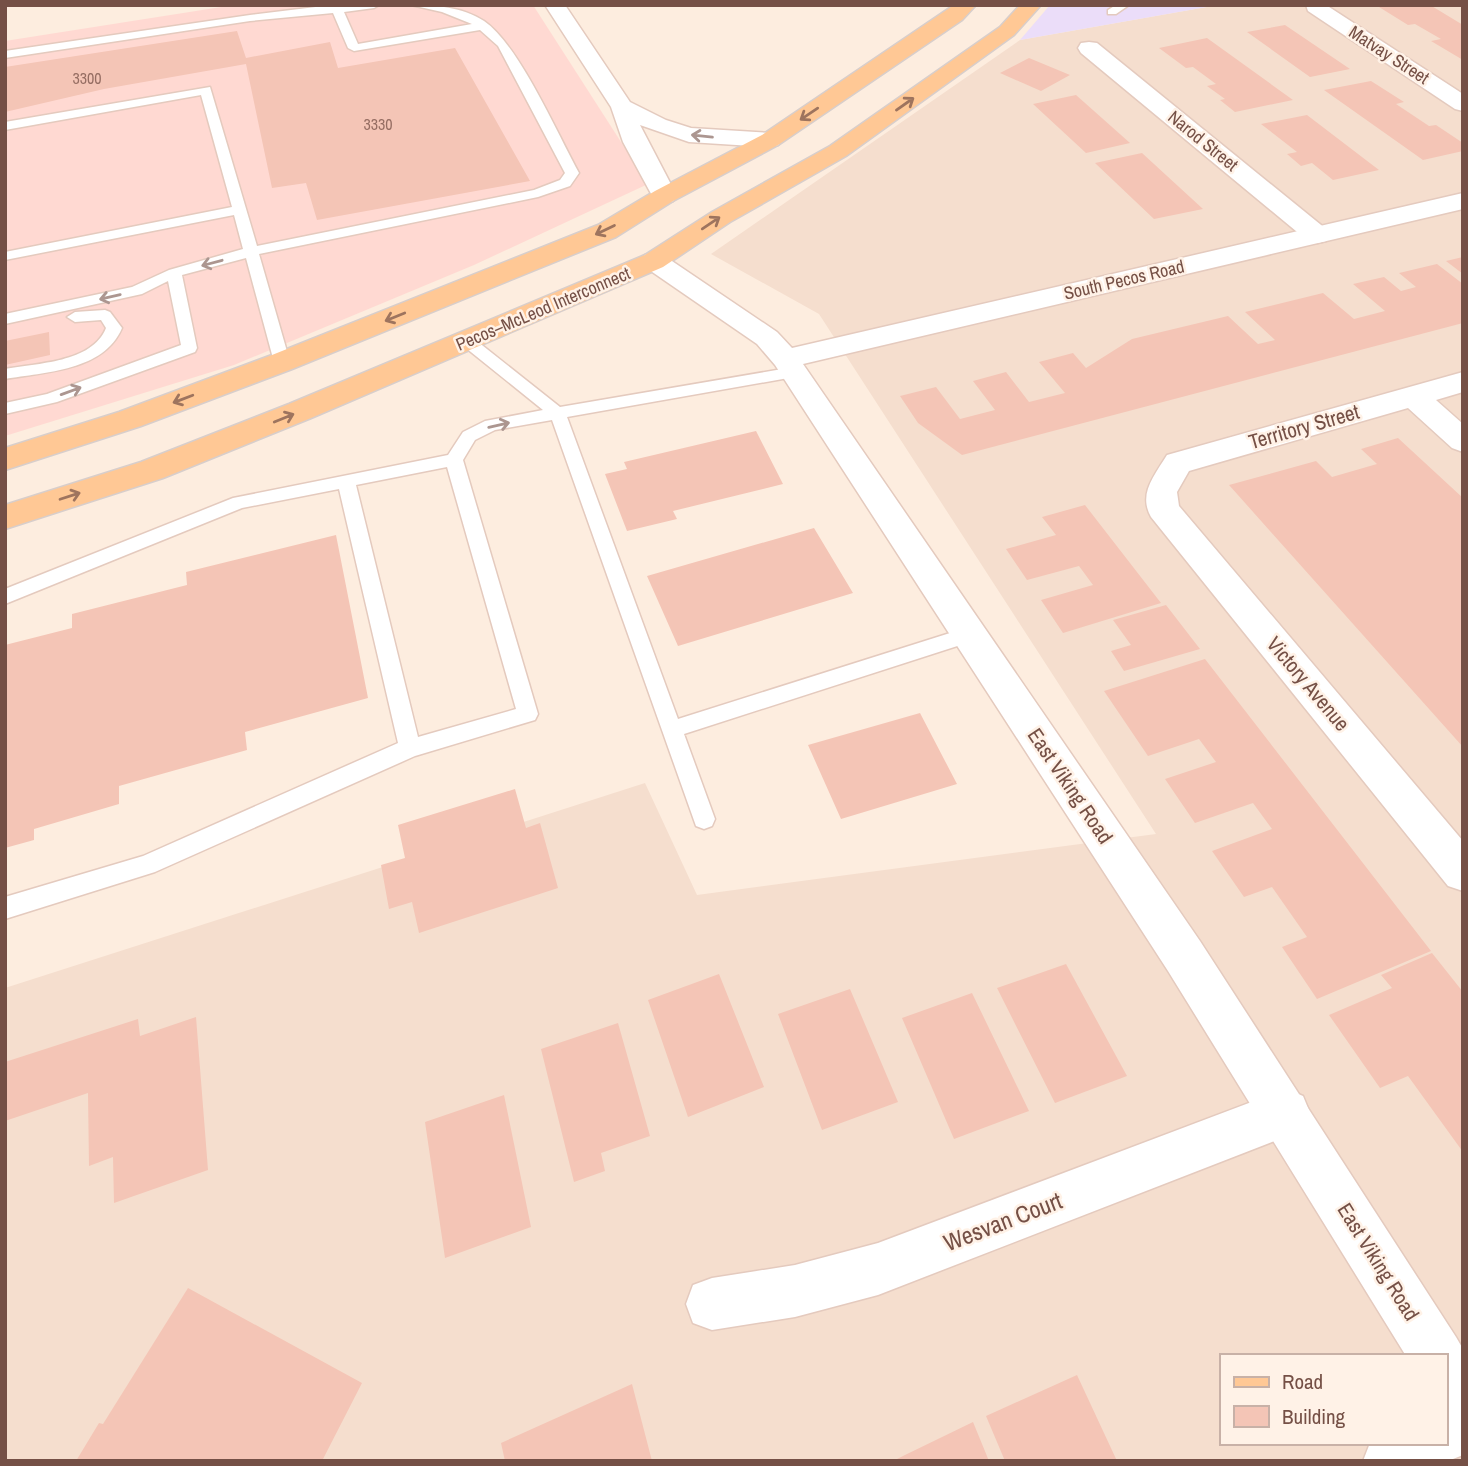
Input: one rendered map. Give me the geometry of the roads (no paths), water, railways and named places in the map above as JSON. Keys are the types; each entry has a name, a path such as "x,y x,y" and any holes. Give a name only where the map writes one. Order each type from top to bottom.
{"main road":[{"path":"662,226 748,176 762,144 955,16 966,5"},
{"name":"Pecos–McLeod Interconnect","path":"5,459 130,419 282,362 607,231 721,217 838,151 1007,31 1031,5"},
{"name":"Pecos–McLeod Interconnect","path":"5,517 152,470 467,341 662,226"}],"street":[{"name":"East Viking Road","path":"555,5 622,107 662,226 790,365 1286,1114 1436,1354"},
{"name":"Matvay Street","path":"1315,7 1463,104"},
{"name":"Narod Street","path":"1090,48 1317,235"},
{"path":"622,107 659,125 689,135 762,144"},
{"name":"South Pecos Road","path":"790,365 1463,201"},
{"name":"Territory Street","path":"1161,492 1178,463 1463,382"},
{"path":"1412,395 1463,441"},
{"name":"Victory Avenue","path":"1161,492 1163,509 1463,872"},
{"name":"Wesvan Court","path":"712,1304 796,1291 878,1269 1286,1114"},
{"path":"1447,1372 1463,1397"},
{"path":"1447,1433 1463,1425"},
{"path":"1391,1461 1422,1445"}],"lane":[{"path":"5,55 336,7 374,5"},
{"path":"5,319 137,291 174,273 250,252 538,193 565,183 572,173 503,44 482,26 444,9 416,5"},
{"path":"1112,12 1124,5"},
{"path":"336,7 354,48 482,26"},
{"path":"5,126 206,90 282,362"},
{"path":"5,256 238,210"},
{"path":"5,409 51,398 189,348 174,273"},
{"path":"5,332 91,314 105,315 114,328 108,345 95,353 5,374"},
{"path":"467,341 558,414 704,818"},
{"path":"5,597 239,502 454,460 469,436 491,425 558,414 790,365"},
{"path":"5,908 147,865 410,748 528,714 454,460"},
{"path":"346,481 410,748"},
{"path":"673,729 969,635"}]}
